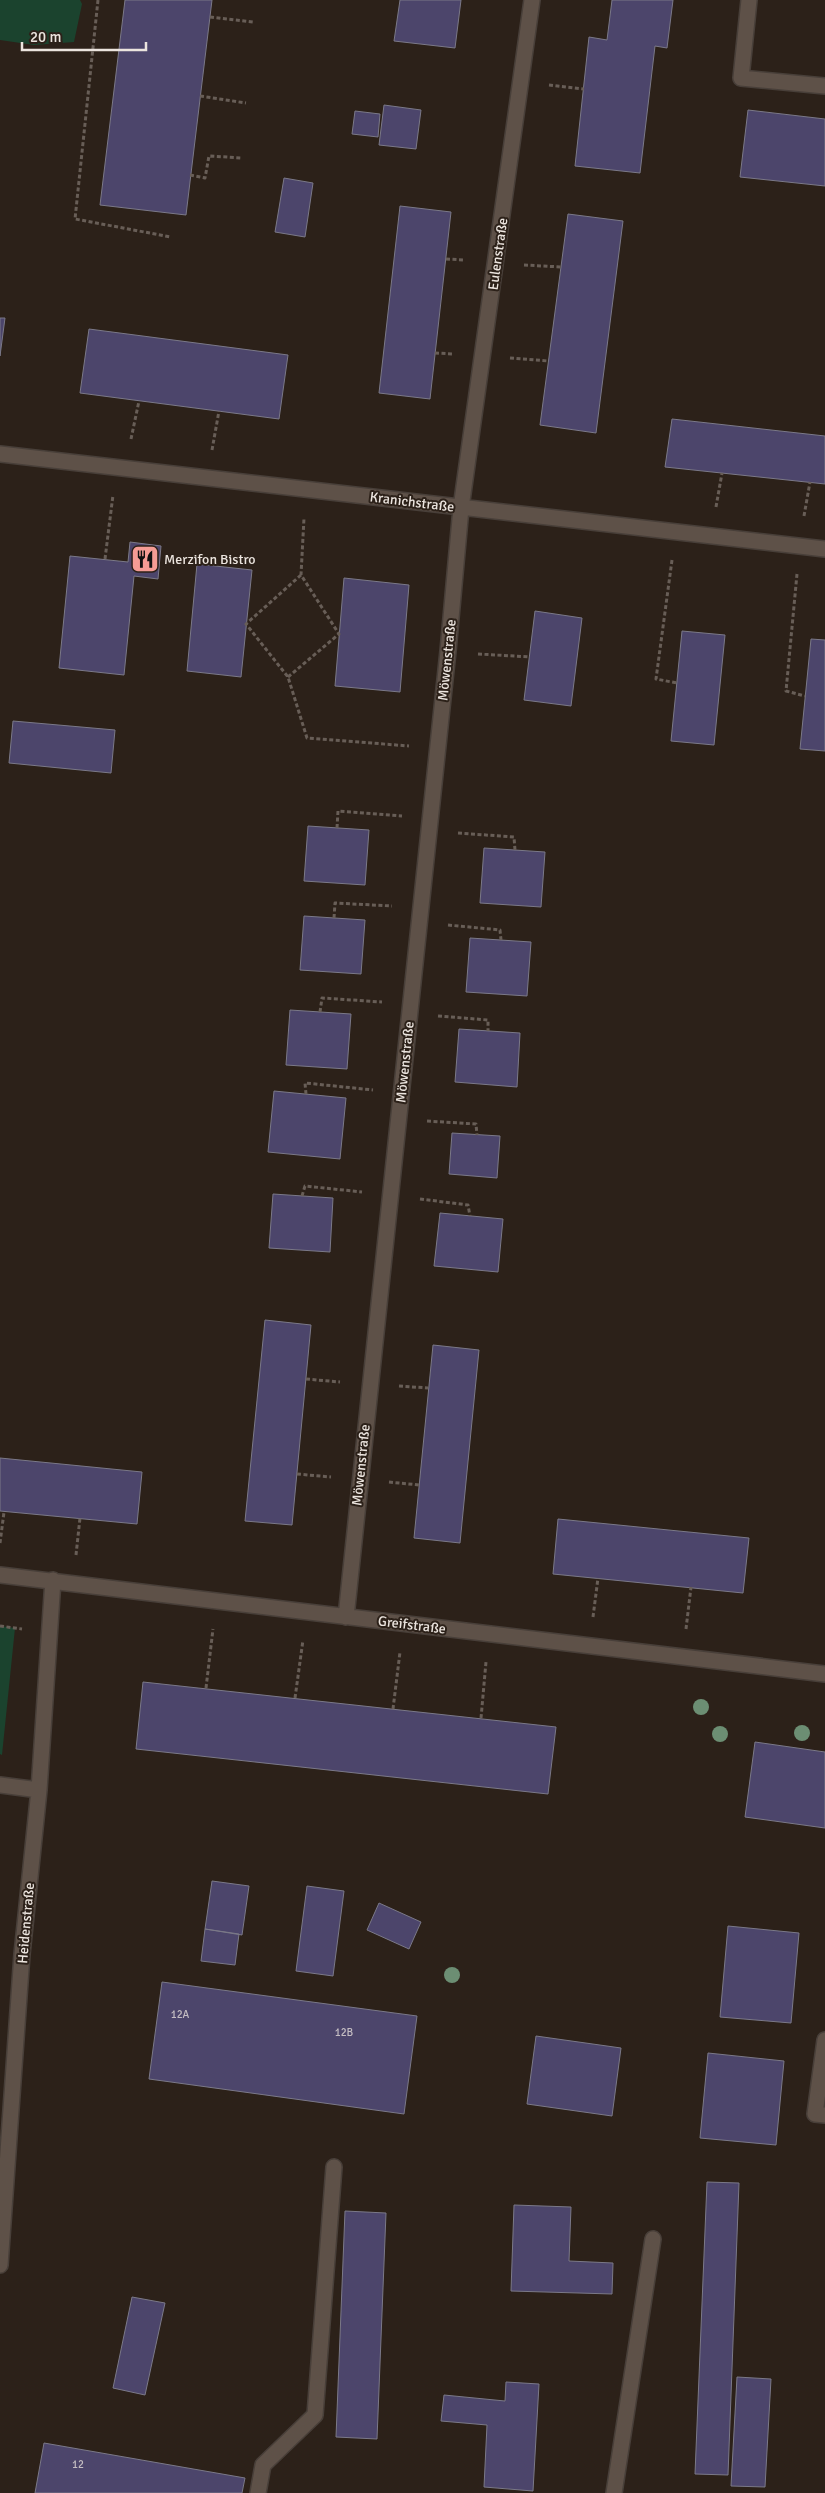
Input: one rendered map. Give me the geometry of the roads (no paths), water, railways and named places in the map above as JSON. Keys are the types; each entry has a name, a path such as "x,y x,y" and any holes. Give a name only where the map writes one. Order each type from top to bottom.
{"street":[{"name":"Eulenstraße","path":"461,508 532,0"},
{"path":"749,0 741,78 825,86"},
{"name":"Kranichstraße","path":"0,454 825,549"},
{"name":"Möwenstraße","path":"346,1617 421,915 461,508"},
{"name":"Greifstraße","path":"0,1575 825,1674"},
{"name":"Heidenstraße","path":"0,2265 22,1954 39,1790 53,1580"},
{"path":"0,1785 39,1790"},
{"path":"825,2040 815,2114 825,2115"},
{"path":"258,2493 263,2465 315,2415 334,2167"},
{"path":"614,2493 653,2239"}],"place":[{"name":"Merzifon Bistro","path":"145,559"}]}
